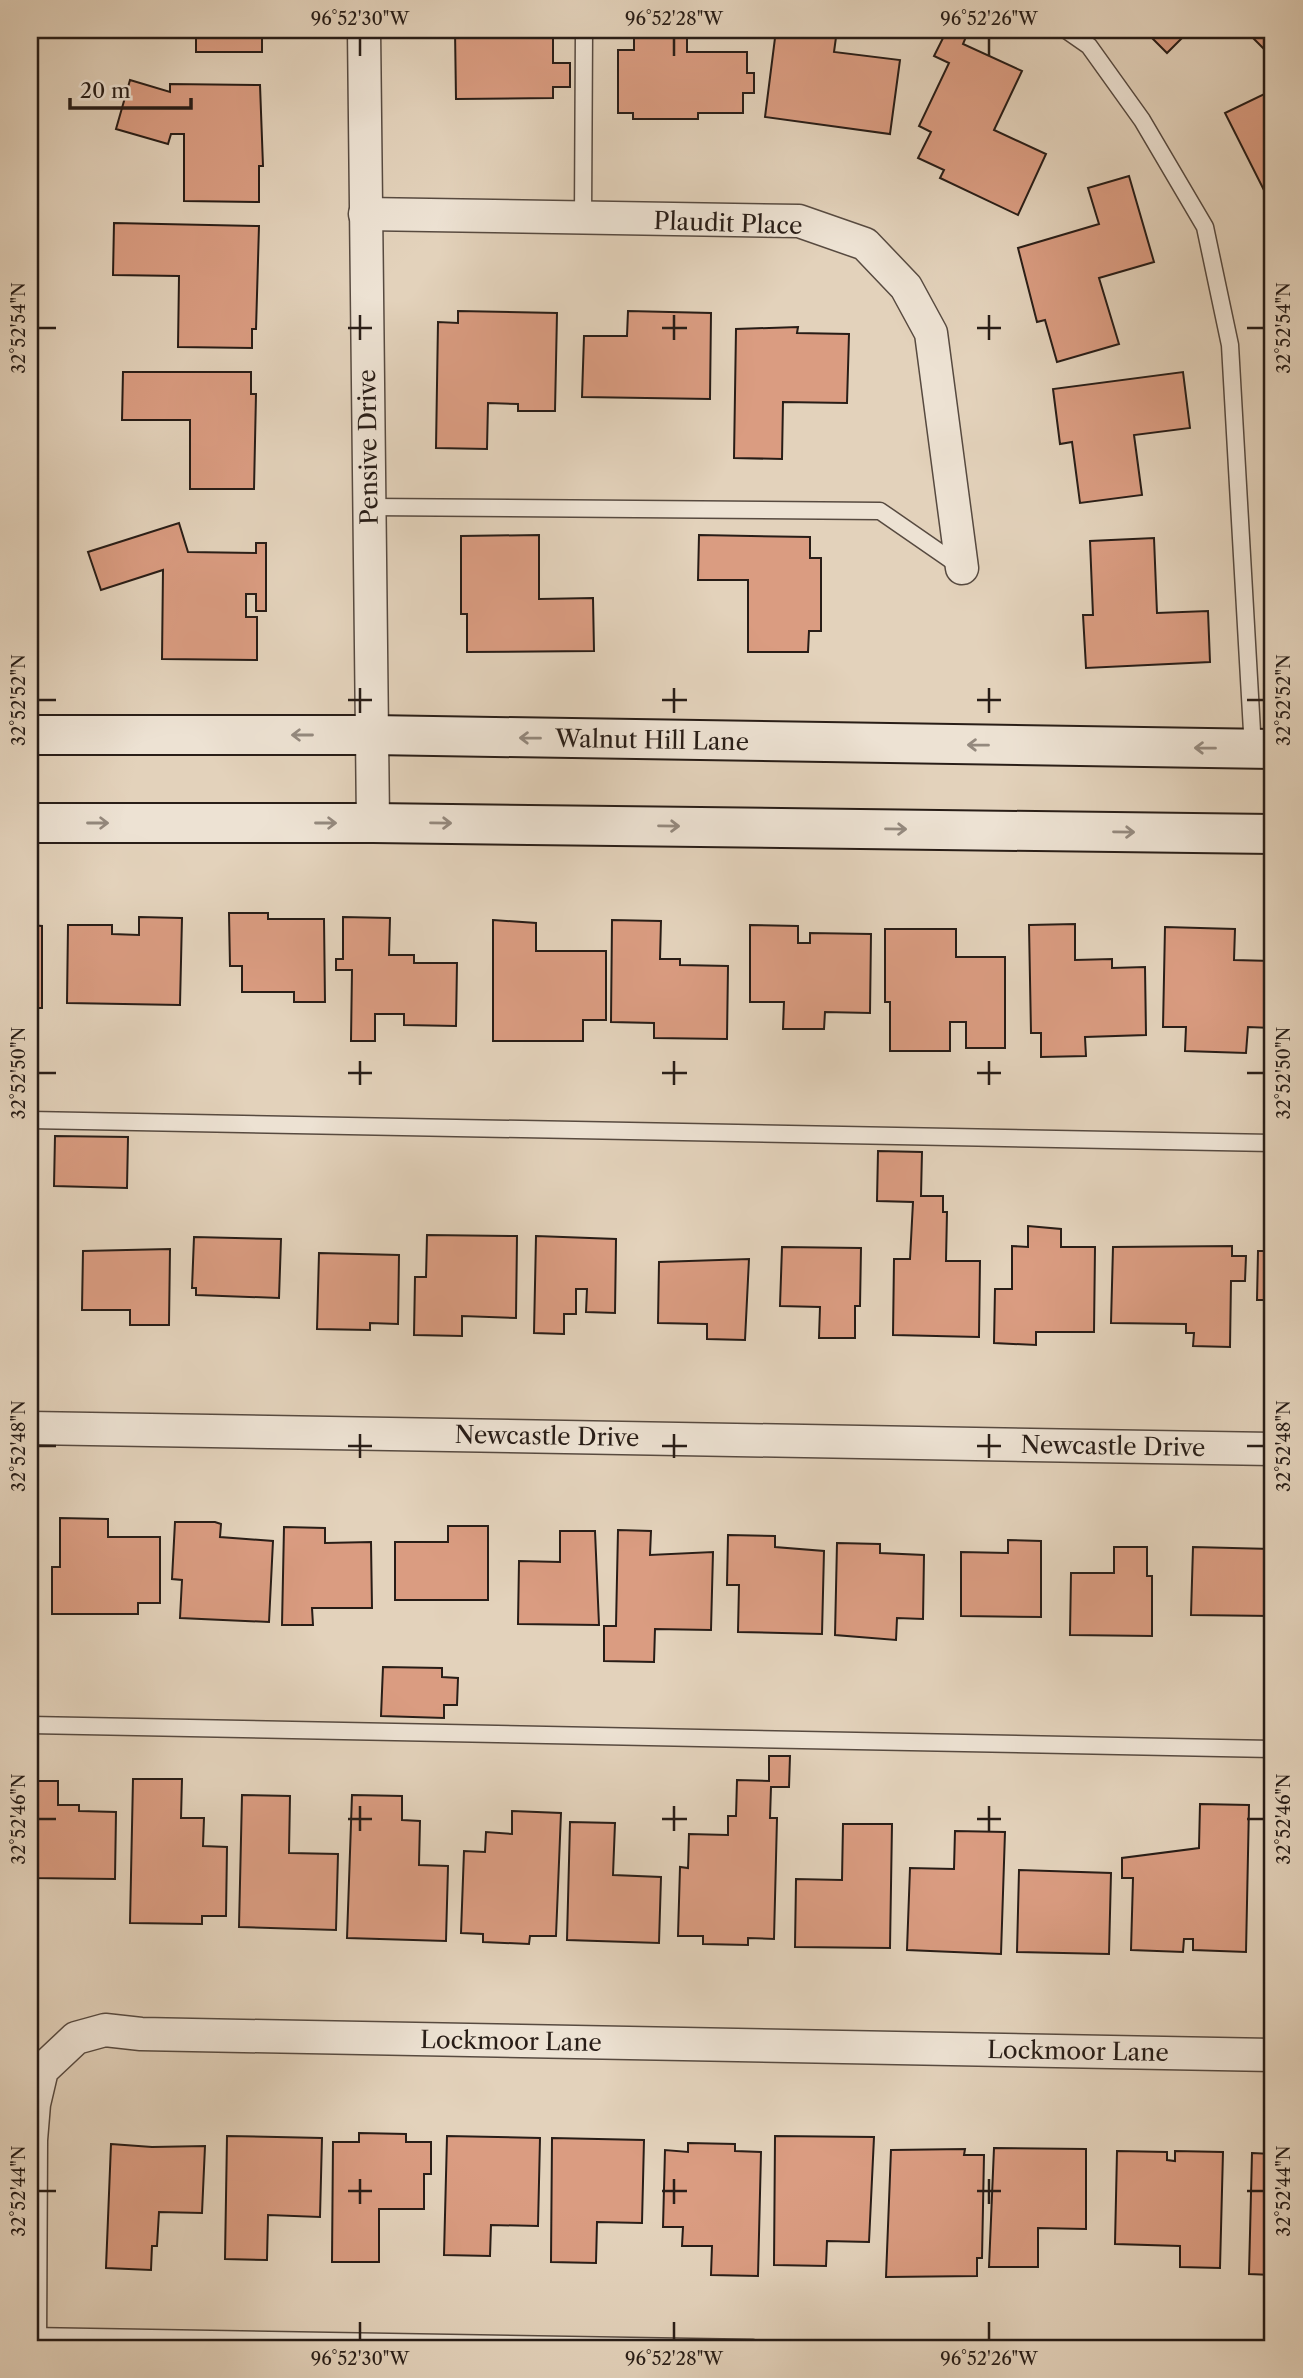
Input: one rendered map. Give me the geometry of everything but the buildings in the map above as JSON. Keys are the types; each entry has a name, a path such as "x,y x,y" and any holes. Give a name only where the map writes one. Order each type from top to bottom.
{"main road":[{"name":"Walnut Hill Lane","path":"30,735 372,735 1263,749"},
{"path":"30,823 373,823 1273,834"}],"street":[{"name":"Pensive Drive","path":"364,30 373,823"},
{"name":"Plaudit Place","path":"365,214 799,221 865,244 906,286 931,334 962,568"},
{"name":"Newcastle Drive","path":"30,1427 1273,1449"},
{"name":"Lockmoor Lane","path":"30,2348 31,2140 34,2104 42,2070 76,2038 105,2030 155,2035 1273,2055"}],"lane":[{"path":"583,218 584,30"},
{"path":"1066,30 1089,46 1142,120 1205,227 1230,345 1263,749"},
{"path":"369,507 880,511 962,568"},
{"path":"30,1120 1273,1143"},
{"path":"30,1725 1273,1749"},
{"path":"30,2336 753,2348"}]}
